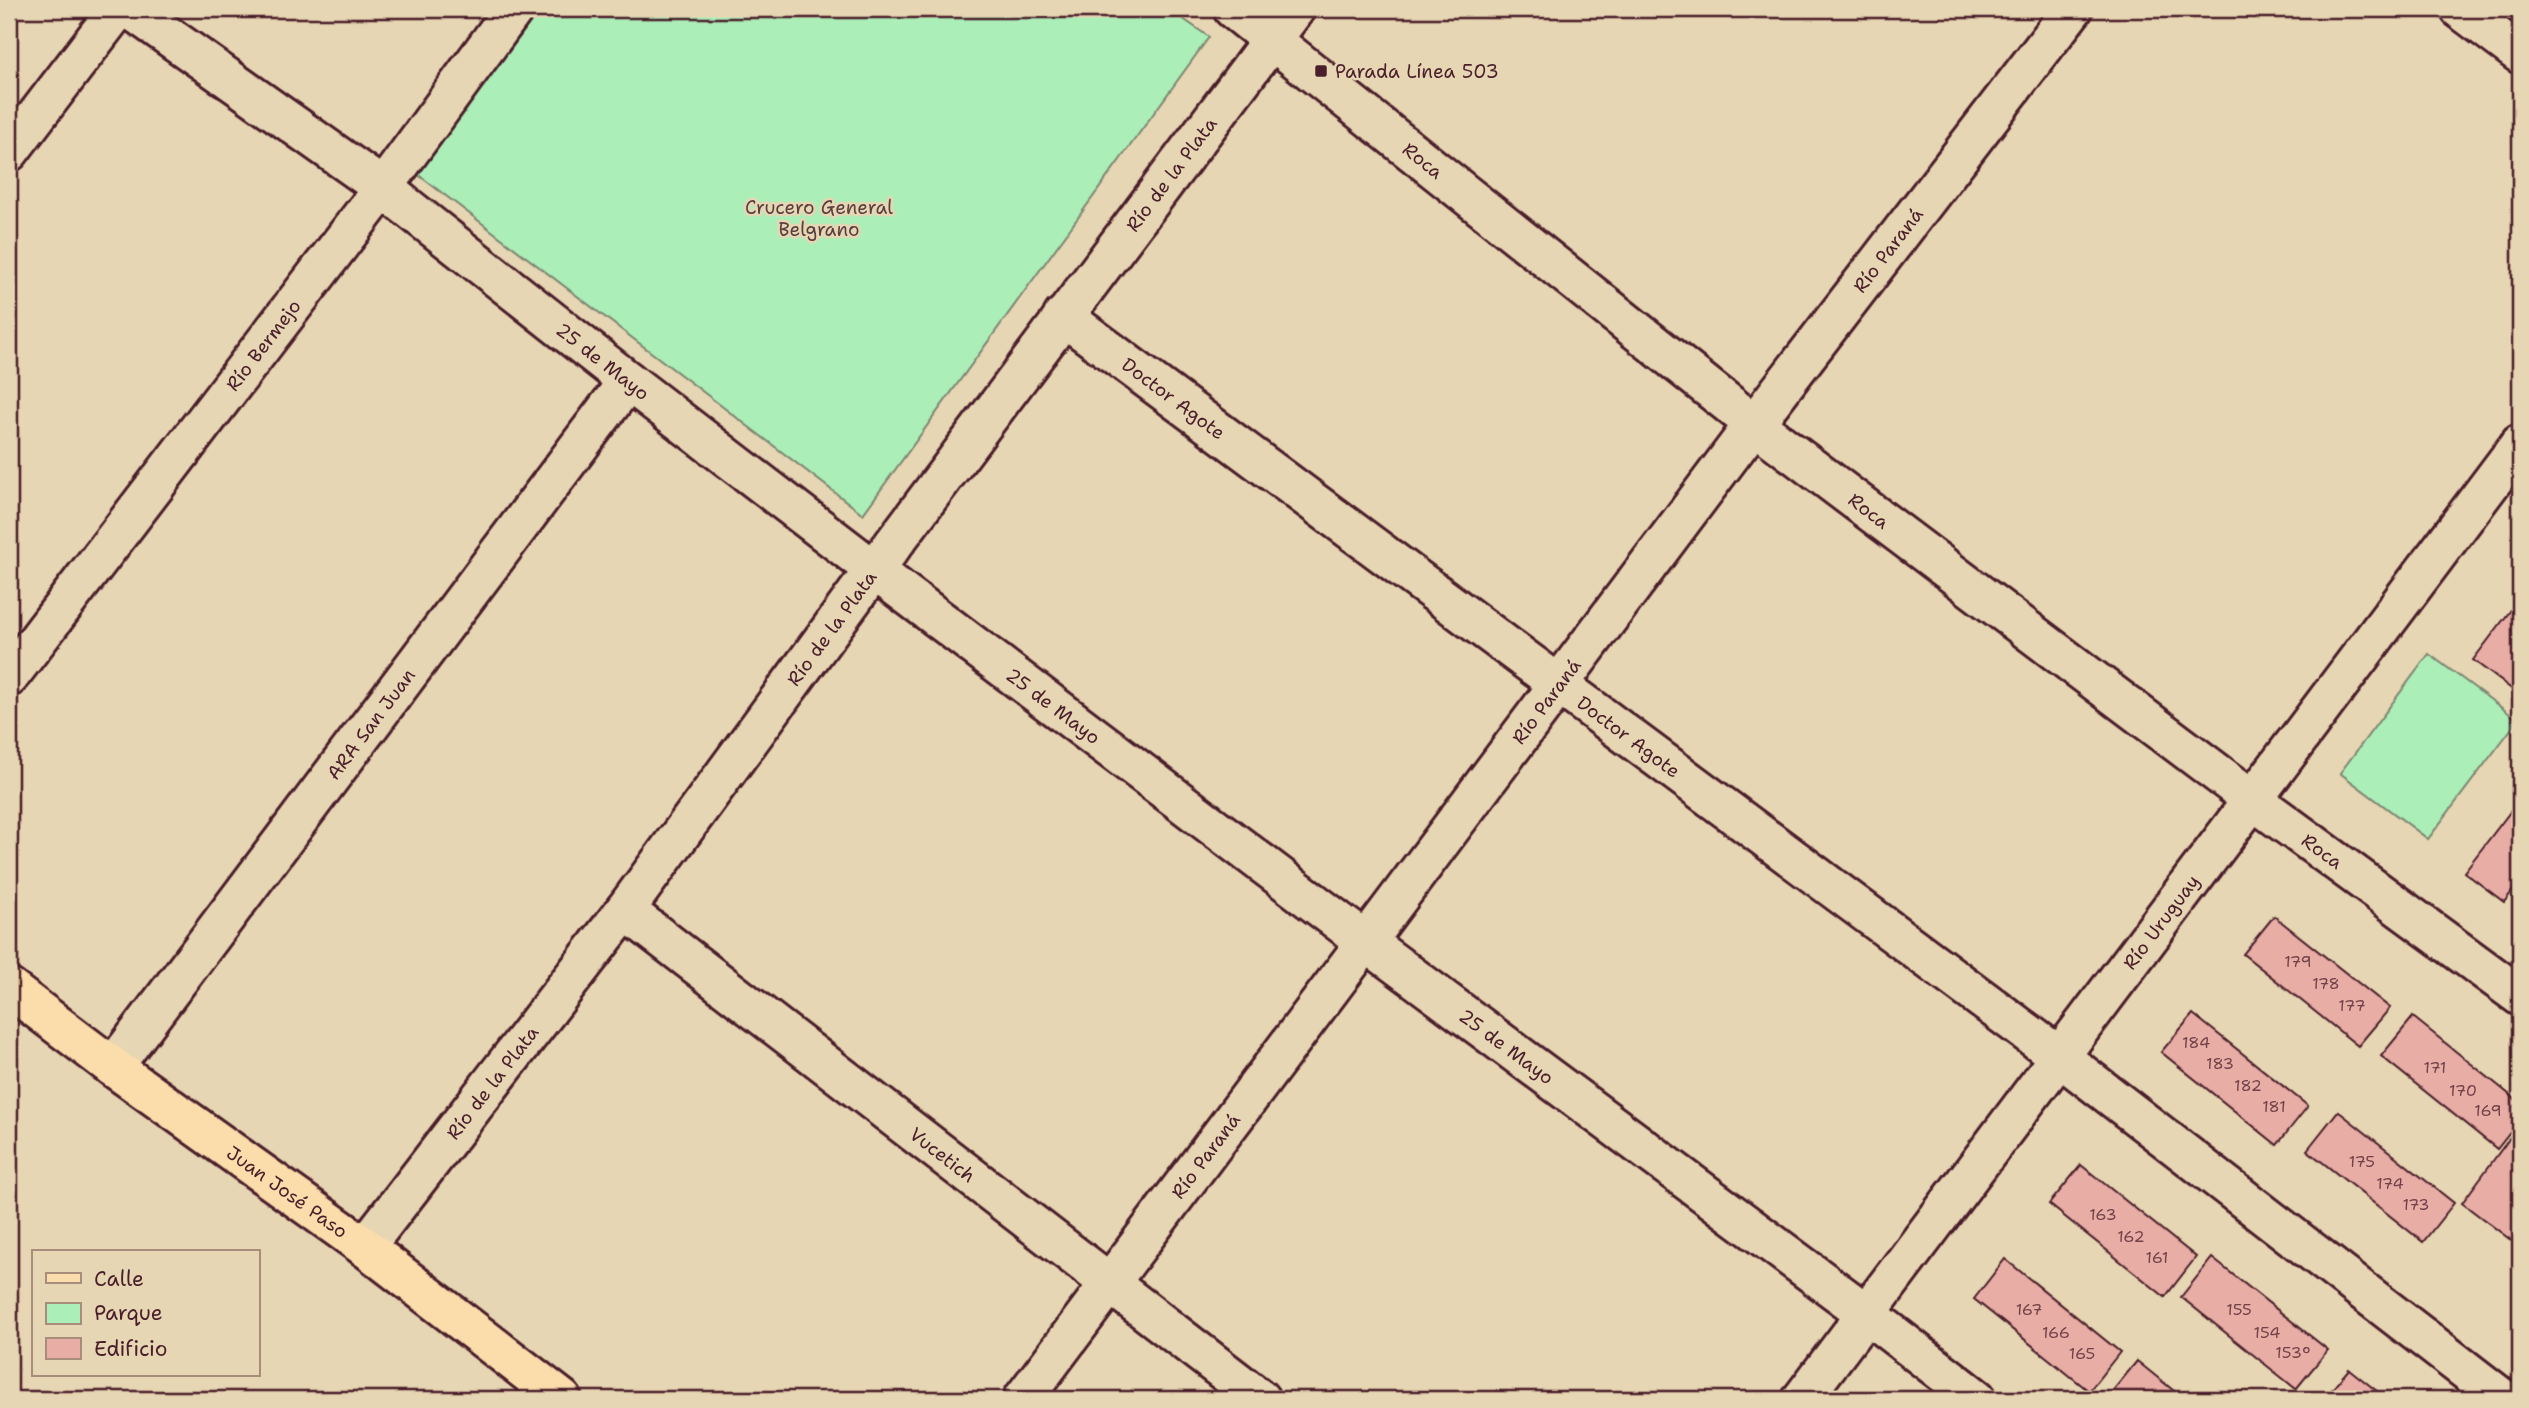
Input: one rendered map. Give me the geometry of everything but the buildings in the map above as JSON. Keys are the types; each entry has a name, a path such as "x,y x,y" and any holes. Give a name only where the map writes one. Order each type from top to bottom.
{"main road":[{"name":"Juan José Paso","path":"9,988 113,1067 365,1247 562,1399"}],"street":[{"path":"9,152 118,9"},
{"name":"25 de Mayo","path":"130,9 383,188 628,382 874,570 1978,1399"},
{"name":"Río Bermejo","path":"9,677 383,188 514,9"},
{"name":"Roca","path":"1233,9 1754,424 2253,800 2514,979"},
{"name":"Río de la Plata","path":"365,1247 625,910 874,570 1295,9"},
{"name":"Río Paraná","path":"1023,1399 1754,424 2073,9"},
{"path":"2460,9 2520,54"},
{"name":"Doctor Agote","path":"1063,316 2060,1057 2503,1399"},
{"name":"ARA San Juan","path":"113,1067 628,382"},
{"name":"Río Uruguay","path":"1802,1399 2520,444"},
{"name":"Vucetich","path":"625,910 1260,1399"}],"green space":[{"name":"Crucero General Belgrano","path":"540,9 1169,9 1209,37 863,514 412,170"},
{"path":"2429,654 2518,720 2428,839 2340,773"}],"place":[{"name":"Parada Línea 503","path":"1321,71"}]}
